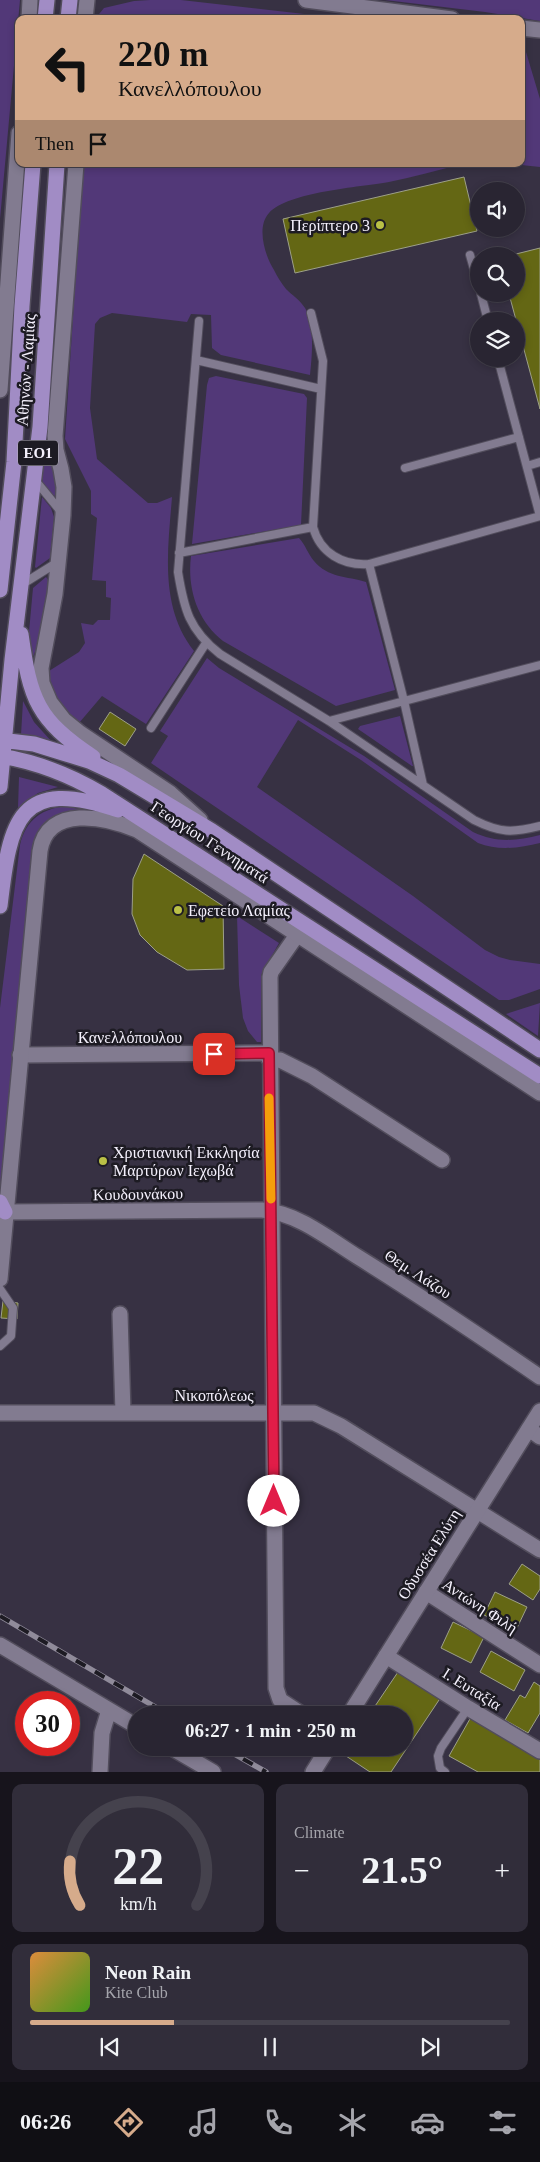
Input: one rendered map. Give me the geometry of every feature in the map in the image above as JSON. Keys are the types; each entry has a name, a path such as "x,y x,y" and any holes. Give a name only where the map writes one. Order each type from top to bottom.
{"main road":[{"path":"45,15 47,0"},
{"path":"68,15 70,0"},
{"name":"Αθηνών - Λαμίας","path":"0,590 14,462 22,306 33,167"},
{"name":"Αθηνών - Λαμίας","path":"0,788 2,741 35,480 57,167"},
{"path":"18,612 29,678 35,698 46,718 59,733 119,775"},
{"name":"Γεωργίου Γεννηματά","path":"2,741 34,744 89,761 119,775 212,831 540,1050"},
{"name":"Γεωργίου Γεννηματά","path":"2,757 31,763 75,778 145,821 540,1076"},
{"path":"0,906 4,872 12,834 21,818 38,803 52,799 73,799 109,807 145,821"}],"street":[{"path":"29,15 30,0"},
{"path":"85,15 87,0"},
{"path":"306,0 421,15"},
{"path":"525,28 540,30"},
{"path":"0,390 5,244 15,165"},
{"path":"76,167 54,436 62,469 64,514 55,594 41,668 42,683 50,702 64,720 80,733 170,793 212,831"},
{"path":"0,1279 3,1207 41,846 46,833 60,822 73,818 94,819 137,830 540,1093"},
{"path":"289,1706 280,1700 276,1688 269,1056 270,974 297,935"},
{"name":"Κανελλόπουλου","path":"20,1055 269,1056 312,1076 442,1160"},
{"name":"Κουδουνάκου","path":"3,1207 272,1211"},
{"name":"Θεμ. Λάζου","path":"272,1211 307,1225 412,1290 540,1377"},
{"path":"120,1314 123,1413"},
{"name":"Οδυσσέα Ελύτη","path":"354,1706 478,1510 534,1433 540,1411"},
{"name":"Νικοπόλεως","path":"0,1413 314,1413 478,1510 540,1550"},
{"name":"Αντώνη Φιλή","path":"426,1592 540,1665"},
{"path":"0,1644 128,1721"},
{"name":"Ι. Ευταξία","path":"386,1656 540,1751"},
{"path":"100,1772 102,1733 109,1710"},
{"path":"186,1756 213,1772"},
{"path":"313,1772 323,1756"}],"lane":[{"path":"311,313 323,361 313,527 319,541 334,557 347,563 369,564 540,516 537,492 526,466 500,367"},
{"path":"199,321 178,572 182,602 190,621 206,643 220,654 328,721 474,820 494,830 512,832 540,826"},
{"path":"196,360 321,390"},
{"path":"405,468 519,437"},
{"path":"526,466 540,462"},
{"path":"35,480 64,514"},
{"path":"179,553 313,527"},
{"path":"21,585 58,562"},
{"path":"369,564 423,785"},
{"path":"151,728 206,643"},
{"path":"328,721 540,665"},
{"path":"0,1289 13,1308 11,1336 0,1346"},
{"path":"445,1772 440,1768 438,1756 441,1748 468,1708"}],"shaded area":[{"path":"0,0 20,0 19,15 15,15 15,55 0,219"},
{"path":"181,0 313,15 98,15 104,8 134,1"},
{"path":"385,0 540,0 540,21 525,19 525,15 503,15"},
{"path":"525,52 540,99 540,167 525,165"},
{"path":"83,167 450,167 389,182 308,195 278,206 269,213 265,219 262,233 265,250 276,275 284,287 301,302 308,315 312,331 310,375 221,355 212,348 211,315 191,314 187,322 112,313 100,318 95,324 90,408 97,459 148,503 157,503 172,497 168,577 175,616 183,634 194,651 146,724 102,696 79,723 68,713 50,686 49,671 79,652 85,643 81,623 93,625 98,620 110,620 111,598 106,597 106,581 92,580 97,518 91,514 91,491 65,439"},
{"path":"216,376 304,394 307,398 301,525 192,544 207,385 209,378"},
{"path":"46,436 57,468 55,496 48,492 42,478 42,460"},
{"path":"42,497 51,508 54,517 50,558 36,568 35,567"},
{"path":"299,538 314,561 325,571 366,582 395,690 336,706 223,641 206,624 200,614 193,592 190,568 191,556"},
{"path":"46,577 49,581 44,624 29,665 28,643 33,588"},
{"path":"207,658 219,668 364,756 473,832 481,836 506,840 540,835 540,843 525,846 501,848 478,843 361,760 298,720 257,787 413,896 485,950 510,960 540,964 540,989 509,1000 499,1000 151,763 168,736 160,731"},
{"path":"23,701 34,722 52,742 21,735"},
{"path":"400,716 413,766 358,729 360,726"},
{"path":"19,777 58,787 38,793 18,808"},
{"path":"68,806 84,811 61,816 47,822 41,827 34,841 0,1189 0,1008 20,845 27,828 37,816 51,809"},
{"path":"237,916 279,943 261,975 261,1042 257,1042 248,1031 243,1018 239,985"},
{"path":"540,1003 538,1036 506,1014"}],"building":[{"name":"Περίπτερο 3","path":"464,177 470,202 470,233 295,273 283,219"},
{"path":"540,248 540,409 525,353 525,312 514,312 511,302 525,302 525,252"},
{"path":"110,712 136,729 125,746 99,729"},
{"name":"Εφετείο Λαμίας","path":"144,854 223,906 224,969 187,970 157,952 140,935 132,914 133,879"},
{"path":"3,1301 18,1303 17,1319 1,1318"},
{"path":"522,1564 540,1576 540,1589 533,1600 509,1584"},
{"path":"495,1592 527,1607 516,1630 484,1615"},
{"path":"453,1622 484,1637 471,1663 441,1648"},
{"path":"491,1651 525,1670 514,1691 480,1672"},
{"path":"400,1669 441,1697 413,1739 413,1706 375,1706"},
{"path":"534,1682 540,1686 540,1713 528,1733 505,1720 520,1695 525,1698"},
{"path":"471,1717 540,1756 540,1772 478,1772 449,1756"},
{"path":"346,1756 402,1756 391,1772 370,1772"}],"railway":[{"path":"0,1616 154,1706"},
{"path":"238,1756 266,1772"}],"slow traffic":[{"path":"269,1098 271,1199"}],"place":[{"name":"Περίπτερο 3","path":"380,225"},
{"name":"Εφετείο Λαμίας","path":"178,910"},
{"name":"Χριστιανική Εκκλησία Μαρτύρων Ιεχωβά","path":"103,1161"}],"route":[{"path":"214,1054 269,1053 274,1501"}]}
